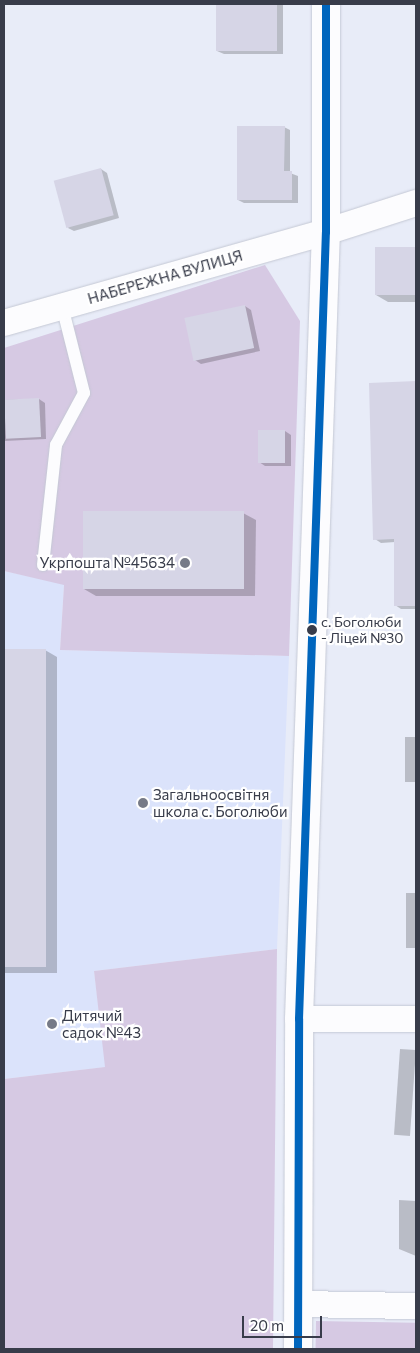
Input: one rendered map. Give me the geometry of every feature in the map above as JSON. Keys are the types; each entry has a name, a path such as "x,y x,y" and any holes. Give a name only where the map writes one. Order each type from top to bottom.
{"street":[{"path":"298,1349 300,1019 326,232 326,4"},
{"name":"НАБЕРЕЖНА ВУЛИЦЯ","path":"4,323 326,232 416,203"},
{"path":"300,1019 416,1019"},
{"path":"299,1304 416,1306"}],"lane":[{"path":"43,565 56,445 84,394 62,306"}],"shaded area":[{"path":"265,265 300,321 289,656 60,650 64,585 4,571 4,348"},
{"name":"Загальноосвітня школа с. Боголюби","path":"4,571 64,584 60,650 289,656 277,949 94,971 106,1067 4,1079"},
{"path":"277,949 273,1349 4,1349 4,1079 105,1067 94,971"},
{"path":"316,1321 416,1323 416,1349 316,1349"}],"building":[{"path":"216,4 277,4 277,51 216,51"},
{"path":"237,126 285,126 284,171 292,171 292,200 237,200"},
{"path":"101,168 114,215 66,228 54,181"},
{"path":"375,247 416,247 416,295 375,295"},
{"path":"245,305 254,348 194,361 184,318"},
{"path":"416,381 416,606 394,606 394,539 373,540 369,383"},
{"path":"39,398 41,437 6,439 4,400"},
{"path":"258,430 285,430 285,463 258,463"},
{"path":"83,511 244,511 244,589 83,589"},
{"path":"4,649 46,649 46,967 4,967"}],"transit line":[{"path":"298,1349 299,1019 326,232 326,4"}],"place":[{"name":"Укрпошта №45634","path":"185,563"},
{"name":"с. Боголюби - Ліцей №30","path":"312,630"},
{"name":"Загальноосвітня школа с. Боголюби","path":"143,803"},
{"name":"Дитячий садок №43","path":"52,1024"}]}
